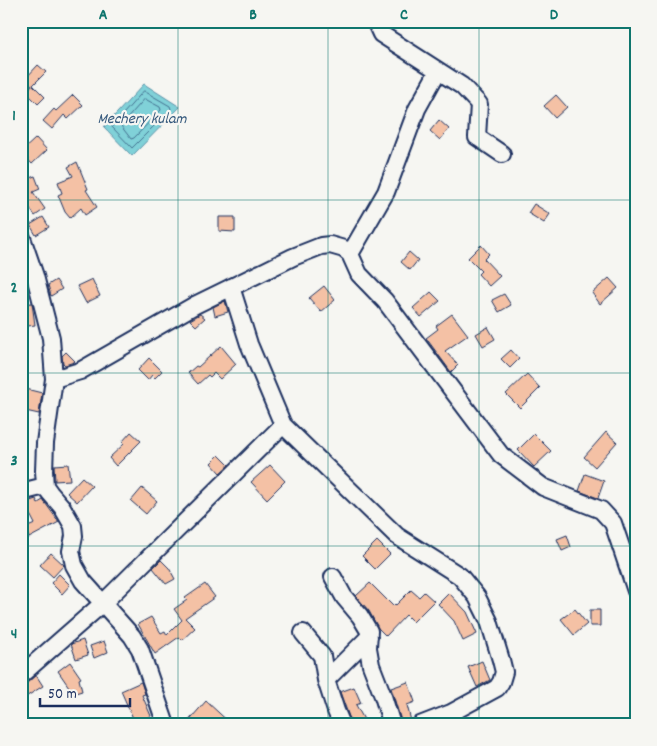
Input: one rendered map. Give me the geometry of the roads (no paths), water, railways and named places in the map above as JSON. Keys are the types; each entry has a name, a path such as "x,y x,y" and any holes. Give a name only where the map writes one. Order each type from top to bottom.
{"street":[{"path":"375,21 381,34 462,86 479,104 477,137 502,154"},
{"path":"350,254 386,192 417,109 438,70"},
{"path":"21,236 30,258 51,338 54,379 45,443 45,486 62,507 73,526 74,536 71,551 74,565 83,580 102,604 132,636 140,649 166,725"},
{"path":"54,379 80,371 195,304 292,257 321,246 330,245 344,249 350,254 359,274 384,301 501,455 543,487 601,510 613,523 636,591"},
{"path":"230,287 249,344 283,425 397,536 460,576 477,597 490,621 504,672 497,688 451,713 420,725"},
{"path":"21,675 102,604 283,425"},
{"path":"21,492 45,486"},
{"path":"333,577 344,597 360,616 369,631 371,665 392,725"},
{"path":"303,633 322,656 326,680 342,725"},
{"path":"326,680 369,637"}],"water":[{"name":"Mechery kulam","path":"144,84 180,107 132,156 104,127"}]}
